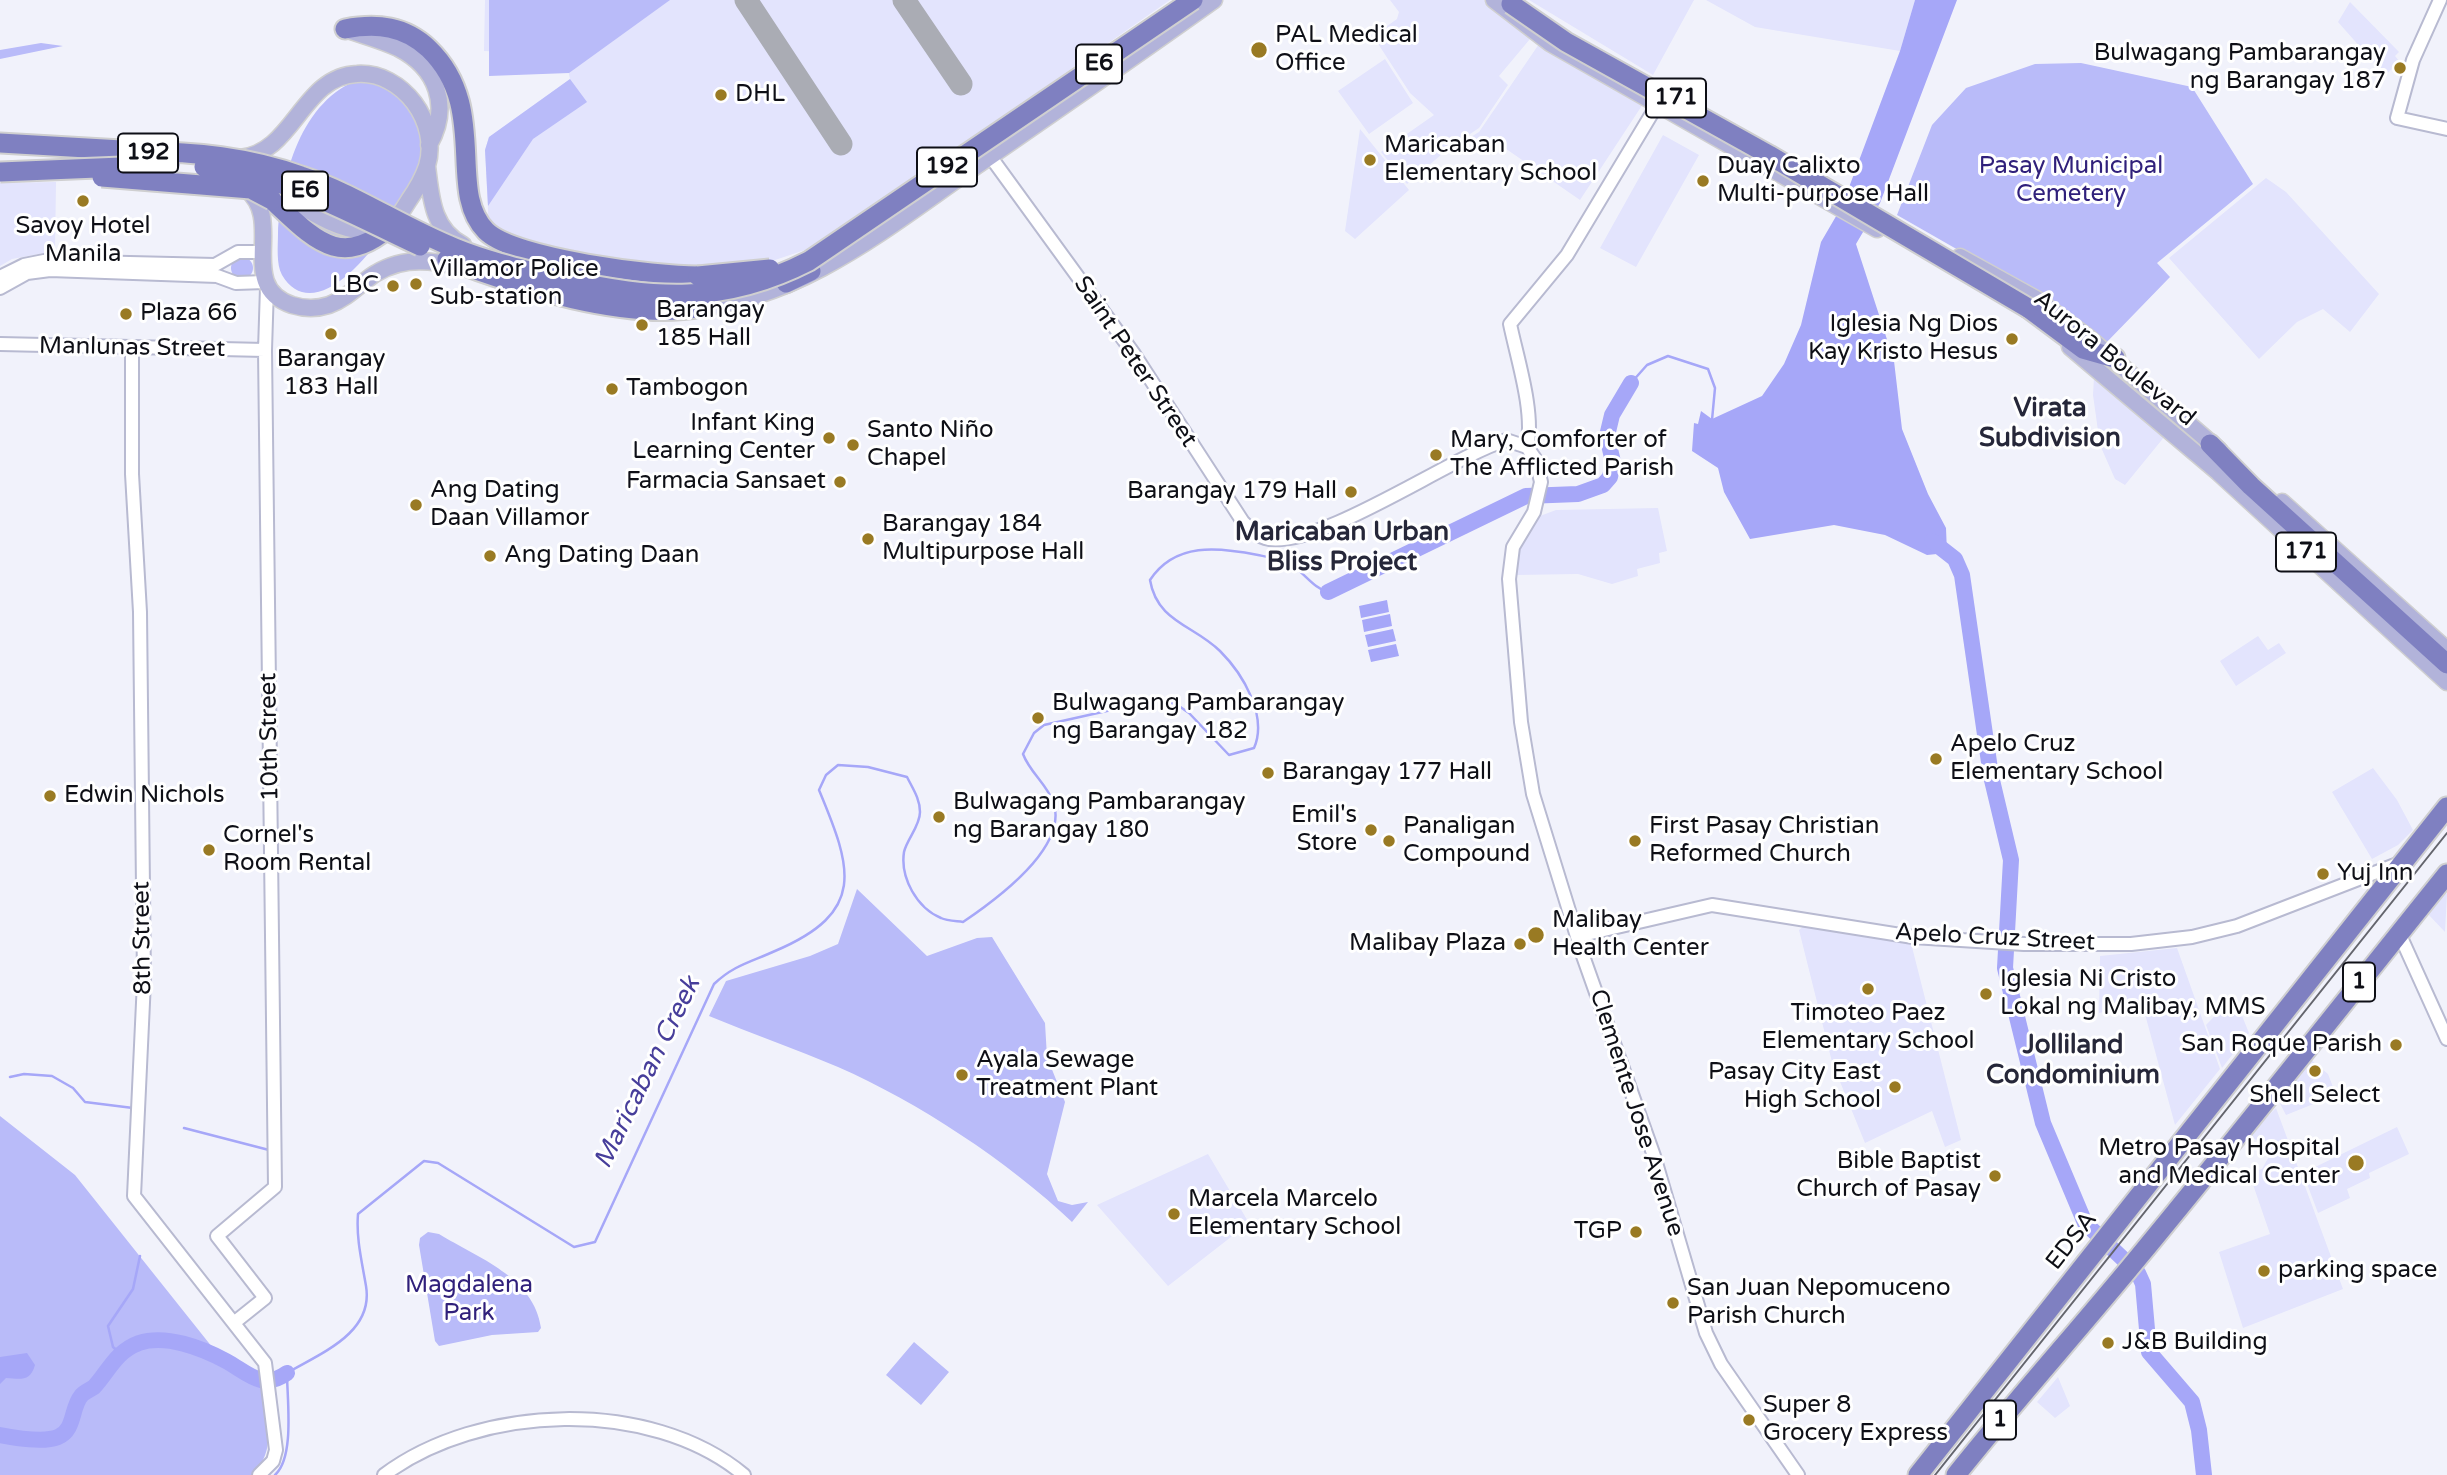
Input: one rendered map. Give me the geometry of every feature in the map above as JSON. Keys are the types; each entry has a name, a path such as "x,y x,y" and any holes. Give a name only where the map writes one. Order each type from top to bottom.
{"highway":[{"name":"E6","path":"0,145 188,152 242,159 332,188 454,248 485,259 621,291 670,297 734,290 780,275 806,263 1191,0"},
{"name":"E6","path":"0,174 146,164 243,173 268,178 326,200 449,260 483,273 591,303 670,310 694,308 736,300 786,283 811,271 1207,0"},
{"path":"1506,0 1566,42 1769,155 2028,308 2083,349 2115,358"},
{"path":"345,29 376,25 406,33 426,46 448,72 463,107 472,207 482,227 499,241 581,262 668,276 730,274 806,263"},
{"path":"34,173 251,189 272,200 315,239 331,247 347,247 377,236 395,222"},
{"path":"2210,444 2251,486 2447,664"},
{"name":"EDSA","path":"1918,1475 2447,807"},
{"path":"2113,1280 2447,856"},
{"name":"1","path":"1956,1475 2113,1280 2139,1257 2447,874"}],"main road":[{"name":"192","path":"266,284 286,303 315,308 345,297 366,280 401,262 427,260 622,304 687,310 728,306 788,287 1067,93 1191,0"},
{"name":"192","path":"0,145 241,158 266,150 328,84 347,75 365,74 388,80 406,94 423,118 429,145 427,166 438,221 449,237 460,244 504,260 580,279 645,291 686,293 728,288 779,272 882,221 990,156 1067,93 1214,0"},
{"name":"Aurora Boulevard","path":"1494,0 1528,29 1595,61 1878,221 2036,299 2115,358 2210,444 2308,524 2447,650"},
{"name":"Aurora Boulevard","path":"1516,0 1657,106 1836,197"},
{"path":"345,29 394,46 427,72 437,90 442,109 438,128 429,145"},
{"name":"192","path":"395,222 427,166"},
{"name":"192","path":"0,174 224,179"},
{"path":"224,179 262,184 350,229 374,231 395,222"},
{"path":"224,179 249,191 263,214 261,252 266,284"},
{"name":"Aurora Boulevard","path":"1878,221 2062,340 2218,472 2447,682"},
{"path":"686,293 687,310"}],"street":[{"path":"2440,0 2413,61 2397,118 2447,129"},
{"path":"1527,447 1530,436 1526,405 1510,324 1567,255 1657,106"},
{"name":"Saint Peter Street","path":"990,156 1134,354 1243,522 1258,536 1277,539 1313,531 1507,440 1527,447"},
{"path":"0,277 24,265 44,261 215,265 238,252 261,252"},
{"path":"227,278 225,268 228,258"},
{"path":"0,288 27,273 50,270 227,278 236,283 266,284"},
{"name":"10th Street","path":"235,1322 265,1298 217,1236 275,1187 266,284"},
{"name":"Manlunas Street","path":"0,344 265,350"},
{"name":"8th Street","path":"132,348 132,474 140,612 144,981 134,1196 235,1322 267,1370 276,1450 273,1461 259,1475"},
{"name":"Clemente Jose Avenue","path":"1527,447 1536,460 1540,484 1535,508 1513,547 1509,579 1514,659 1533,794 1651,1149 1713,1350 1798,1475"},
{"name":"Apelo Cruz Street","path":"1578,936 1712,905 1913,937 2022,943 2131,944 2192,937 2274,913 2404,861"},
{"path":"2399,933 2447,1039"},
{"path":"384,1475 428,1448 477,1430 564,1418 632,1425 657,1431 701,1449 744,1475"}],"shaded area":[{"path":"485,0 1170,0 833,235 808,249 757,266 660,276 489,231 485,150 489,137 570,79 565,55 484,51"},
{"path":"1390,0 1484,0 1530,39 1499,76 1508,85 1479,128 1449,148 1407,184 1381,152 1434,115 1410,93 1373,36 1397,19 1399,12"},
{"path":"1529,0 1694,0 1653,75"},
{"path":"1706,0 1915,0 1900,51 1755,27"},
{"path":"1915,0 1957,0 1880,203 1856,244 1894,361 1902,429 1928,494 1946,528 1947,553 1927,555 1885,535 1834,525 1750,539 1724,492 1718,468 1692,451 1694,423 1698,424 1701,411 1712,419 1762,396 1784,364 1801,325 1821,242 1842,206 1900,51"},
{"path":"2350,2 2399,52 2395,56 2400,62 2385,75 2338,22"},
{"path":"1539,44 1643,104 1580,200 1499,144 1466,140 1479,132"},
{"path":"1385,59 1413,103 1369,134 1338,91"},
{"name":"Maricaban Elementary School","path":"1360,129 1409,190 1355,239 1345,231"},
{"path":"1663,135 1699,155 1636,267 1600,248"},
{"path":"2266,178 2286,192 2379,294 2350,332 2323,309 2297,322 2259,359 2169,258"},
{"path":"56,182 55,251 12,259 0,266 0,183"},
{"path":"2094,377 2165,436 2125,485 2115,479 2100,445 2093,395"},
{"path":"1658,508 1667,551 1659,553 1660,563 1637,569 1638,576 1612,584 1578,574 1515,575 1517,549 1540,516 1556,510"},
{"path":"1387,600 1389,612 1361,618 1359,606"},
{"path":"1390,614 1392,626 1364,632 1362,620"},
{"path":"1393,629 1396,641 1368,647 1365,635"},
{"path":"2258,636 2268,650 2279,643 2286,653 2236,686 2220,661"},
{"path":"1396,644 1399,656 1371,662 1368,650"},
{"path":"2373,768 2397,800 2413,830 2398,845 2372,859 2332,792"},
{"path":"2445,892 2447,894 2445,932 2427,913"},
{"path":"1805,925 1911,943 1961,1140 1945,1147 1932,1111 1865,1143 1832,1062 1799,930"},
{"path":"2177,948 2220,1069 2175,1125 2142,1003 2099,1013 2100,956"},
{"path":"2234,996 2249,1033 2222,1068 2206,1025"},
{"path":"2309,1058 2328,1074 2336,1095 2286,1115 2277,1098"},
{"path":"2276,1108 2343,1289 2243,1328 2219,1252 2270,1234 2249,1173 2262,1169 2272,1151 2249,1135"},
{"name":"Metro Pasay Hospital and Medical Center","path":"2397,1127 2409,1154 2369,1173 2370,1178 2347,1189 2350,1198 2318,1213 2303,1173"},
{"name":"Marcela Marcelo Elementary School","path":"1208,1154 1249,1223 1168,1286 1097,1205"},
{"path":"27,1353 35,1365 28,1377 6,1378 0,1384 0,1357"},
{"path":"2058,1377 2070,1406 2055,1418 2037,1402"}],"green space":[{"path":"489,0 670,0 569,73 489,76"},
{"path":"41,43 63,46 0,59 0,50"},
{"name":"Pasay Municipal Cemetery","path":"2081,63 2192,87 2253,184 2157,263 2170,277 2104,345 2044,299 1897,215 1932,125 1966,88 2035,64"},
{"path":"361,79 389,86 408,103 421,129 420,159 410,188 393,220 371,250 347,275 323,290 301,292 282,275 278,260 280,211 290,165 298,142 323,104 340,89"},
{"path":"570,79 587,102 533,139 488,206 485,150 489,137"},
{"path":"242,257 250,260 253,268 250,276 242,279 234,276 231,268 234,260"},
{"path":"857,889 927,956 977,938 992,937 1045,1023 1047,1057 1065,1102 1047,1174 1058,1201 1072,1205 1088,1202 1072,1222 1020,1177 931,1116 838,1067 709,1016 726,981 810,956 838,944"},
{"path":"0,1116 75,1175 228,1367 262,1388 268,1445 260,1465 252,1475 0,1475"},
{"name":"Magdalena Park","path":"428,1232 439,1234 487,1261 516,1282 528,1295 536,1310 541,1328 538,1332 492,1335 439,1346 435,1341 419,1245 420,1238"},
{"path":"914,1342 949,1372 921,1405 886,1375"}],"waterway":[{"name":"Maricaban Creek","path":"1631,383 1647,365 1668,356 1708,369 1715,388 1712,420"},
{"name":"Maricaban Creek","path":"1328,592 1526,496 1578,494 1603,485 1610,477 1613,462 1607,436 1612,415 1631,383"},
{"path":"1932,541 1955,559 1962,575 1991,776 2011,860 2005,968 2043,1123 2085,1223 2138,1273 2143,1284 2149,1352 2192,1402 2199,1430 2204,1475"},
{"name":"Maricaban Creek","path":"275,1475 281,1467 288,1442 287,1373 342,1340 362,1317 366,1286 358,1214 424,1161 438,1163 574,1247 595,1242 714,984 736,968 805,936 825,920 838,904 844,886 844,865 839,843 819,790 826,775 838,765 868,767 907,777 920,807 918,822 904,852 903,862 908,882 918,900 932,913 946,920 963,922 1025,872 1050,838 1055,821 1054,804 1023,754 1034,733 1044,725 1156,700 1176,704 1189,713 1229,755 1254,748 1258,723 1245,683 1220,651 1178,622 1160,605 1150,580 1160,568 1172,559 1198,550 1243,552 1290,564 1328,592"},
{"path":"10,1077 24,1074 52,1076 73,1088 85,1102 133,1108"},
{"path":"184,1128 269,1150"},
{"path":"121,1354 113,1347 108,1326 133,1289 140,1256"},
{"path":"0,1435 37,1440 52,1439 63,1434 82,1395 94,1387 124,1351 139,1343 161,1340 195,1347 263,1380 278,1378 287,1373"}],"taxiway":[{"path":"746,0 841,144"},
{"path":"904,0 961,84"}],"tram line":[{"path":"1935,1475 2447,833"}],"place":[{"name":"PAL Medical Office","path":"1259,50"},
{"name":"Bulwagang Pambarangay ng Barangay 187","path":"2400,68"},
{"name":"DHL","path":"721,95"},
{"name":"Maricaban Elementary School","path":"1370,160"},
{"name":"Duay Calixto Multi-purpose Hall","path":"1703,181"},
{"name":"Savoy Hotel Manila","path":"83,201"},
{"name":"Villamor Police Sub-station","path":"416,284"},
{"name":"LBC","path":"393,286"},
{"name":"Plaza 66","path":"126,314"},
{"name":"Barangay 185 Hall","path":"642,325"},
{"name":"Barangay 183 Hall","path":"331,334"},
{"name":"Iglesia Ng Dios Kay Kristo Hesus","path":"2012,339"},
{"name":"Tambogon","path":"612,389"},
{"name":"Infant King Learning Center","path":"829,438"},
{"name":"Santo Niño Chapel","path":"853,445"},
{"name":"Mary, Comforter of The Afflicted Parish","path":"1436,455"},
{"name":"Farmacia Sansaet","path":"840,482"},
{"name":"Barangay 179 Hall","path":"1351,492"},
{"name":"Ang Dating Daan Villamor","path":"416,505"},
{"name":"Barangay 184 Multipurpose Hall","path":"868,539"},
{"name":"Ang Dating Daan","path":"490,556"},
{"name":"Bulwagang Pambarangay ng Barangay 182","path":"1038,718"},
{"name":"Apelo Cruz Elementary School","path":"1936,759"},
{"name":"Barangay 177 Hall","path":"1268,773"},
{"name":"Edwin Nichols","path":"50,796"},
{"name":"Bulwagang Pambarangay ng Barangay 180","path":"939,817"},
{"name":"Emil's Store","path":"1371,830"},
{"name":"Panaligan Compound","path":"1389,841"},
{"name":"First Pasay Christian Reformed Church","path":"1635,841"},
{"name":"Cornel's Room Rental","path":"209,850"},
{"name":"Yuj Inn","path":"2323,874"},
{"name":"Malibay Health Center","path":"1536,935"},
{"name":"Malibay Plaza","path":"1520,944"},
{"name":"Timoteo Paez Elementary School","path":"1868,989"},
{"name":"Iglesia Ni Cristo Lokal ng Malibay, MMS","path":"1986,994"},
{"name":"San Roque Parish","path":"2396,1045"},
{"name":"Shell Select","path":"2315,1071"},
{"name":"Ayala Sewage Treatment Plant","path":"962,1075"},
{"name":"Pasay City East High School","path":"1895,1087"},
{"name":"Metro Pasay Hospital and Medical Center","path":"2356,1163"},
{"name":"Bible Baptist Church of Pasay","path":"1995,1176"},
{"name":"Marcela Marcelo Elementary School","path":"1174,1214"},
{"name":"TGP","path":"1636,1232"},
{"name":"parking space","path":"2264,1271"},
{"name":"San Juan Nepomuceno Parish Church","path":"1673,1303"},
{"name":"J&B Building","path":"2108,1343"},
{"name":"Super 8 Grocery Express","path":"1749,1420"}],"district":[{"name":"Virata Subdivision","path":"2050,424"},
{"name":"Maricaban Urban Bliss Project","path":"1342,548"},
{"name":"Jolliland Condominium","path":"2073,1061"}]}
